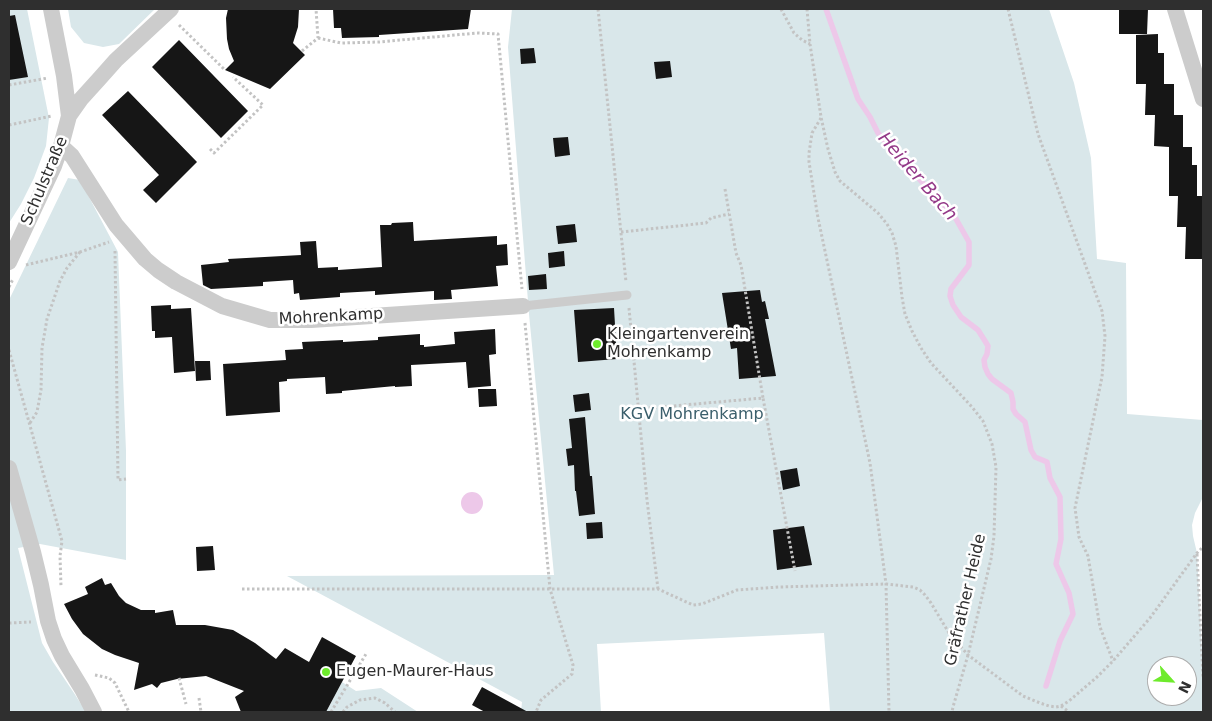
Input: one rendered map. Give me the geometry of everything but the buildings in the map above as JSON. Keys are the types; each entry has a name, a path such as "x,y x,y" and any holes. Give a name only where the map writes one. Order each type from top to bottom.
{"street":[{"name":"Schulstraße","path":"14,264 61,146 69,115 64,76 51,9"},
{"path":"1175,9 1203,99"},
{"path":"69,115 116,60 169,11"},
{"name":"Mohrenkamp","path":"61,146 72,156 116,232 158,270 176,282 222,306 270,320 311,320 524,306"},
{"path":"9,468 33,552 48,621 54,639 94,712"}],"lane":[{"path":"524,306 627,295"}],"path":[{"path":"316,9 318,38"},
{"path":"598,9 647,500 658,589"},
{"path":"781,9 794,33 810,44"},
{"name":"Gräfrather Heide","path":"807,9 810,44 821,117 835,172 840,181 878,213 887,224 896,246 905,314 912,331 931,362 972,407 982,421 992,444 996,467 994,536 991,559 952,712"},
{"path":"1008,9 1038,134 1102,311 1105,336 1102,378 1075,508 1079,537 1088,556 1100,627 1113,661"},
{"path":"169,11 225,70"},
{"path":"318,38 341,43 379,42 477,32"},
{"path":"302,52 318,38"},
{"path":"9,85 64,76"},
{"path":"210,149 214,153 263,105 233,77"},
{"path":"9,125 69,115"},
{"path":"821,117 812,134 809,153 810,167 818,218 870,463 886,584 888,712"},
{"path":"725,189 736,253 741,265 795,572"},
{"path":"621,232 706,223 711,218 729,214"},
{"path":"14,264 80,252 116,232 118,480 126,479"},
{"path":"30,424 37,412 41,390 42,348 47,319 60,280 80,252"},
{"path":"9,350 62,541 60,556 61,592"},
{"path":"639,409 763,398"},
{"path":"242,589 658,589 692,605 702,604 737,590 886,584 913,587 920,590 931,603 949,633 968,655 1023,696 1056,707 1062,706 1069,701 1113,661 1150,618 1203,547"},
{"path":"1197,553 1203,677"},
{"path":"536,712 541,700 572,674 573,665 550,589"},
{"path":"331,712 366,654"},
{"path":"92,675 109,678 116,683 129,712"},
{"path":"179,678 186,704"},
{"path":"199,698 202,712"},
{"path":"343,712 347,707 360,700 375,698 385,703 395,712"},
{"path":"1062,706 1069,712"}],"green space":[{"path":"9,9 27,9 49,118 46,146 34,178 9,223"},
{"path":"68,9 155,9 119,44 103,47 84,43 71,27"},
{"name":"KGV Mohrenkamp","path":"512,9 1049,9 1074,83 1091,158 1097,259 1126,263 1127,414 1203,420 1203,497 1195,513 1192,525 1197,553 1203,712 830,712 824,633 597,644 601,712 521,712 522,702 287,576 554,575 529,314 508,47"},
{"path":"68,178 80,180 118,252 126,451 126,560 40,544 18,548 42,643 86,712 9,712 9,300"},
{"path":"342,682 356,691 381,688 418,712 326,712"}],"shaded area":[{"path":"472,492 480,495 483,503 480,511 472,514 464,511 461,503 464,495"}],"waterway":[{"name":"Heider Bach","path":"826,9 858,99 878,133 956,219 969,242 969,265 951,289 950,296 953,305 961,317 978,330 988,346 984,360 988,374 1011,393 1013,409 1025,422 1031,450 1035,457 1047,462 1050,478 1060,497 1061,539 1056,564 1069,593 1073,614 1060,641 1046,686"}],"place":[{"name":"Kleingartenverein Mohrenkamp","path":"597,344"},
{"name":"Eugen-Maurer-Haus","path":"326,672"}]}
